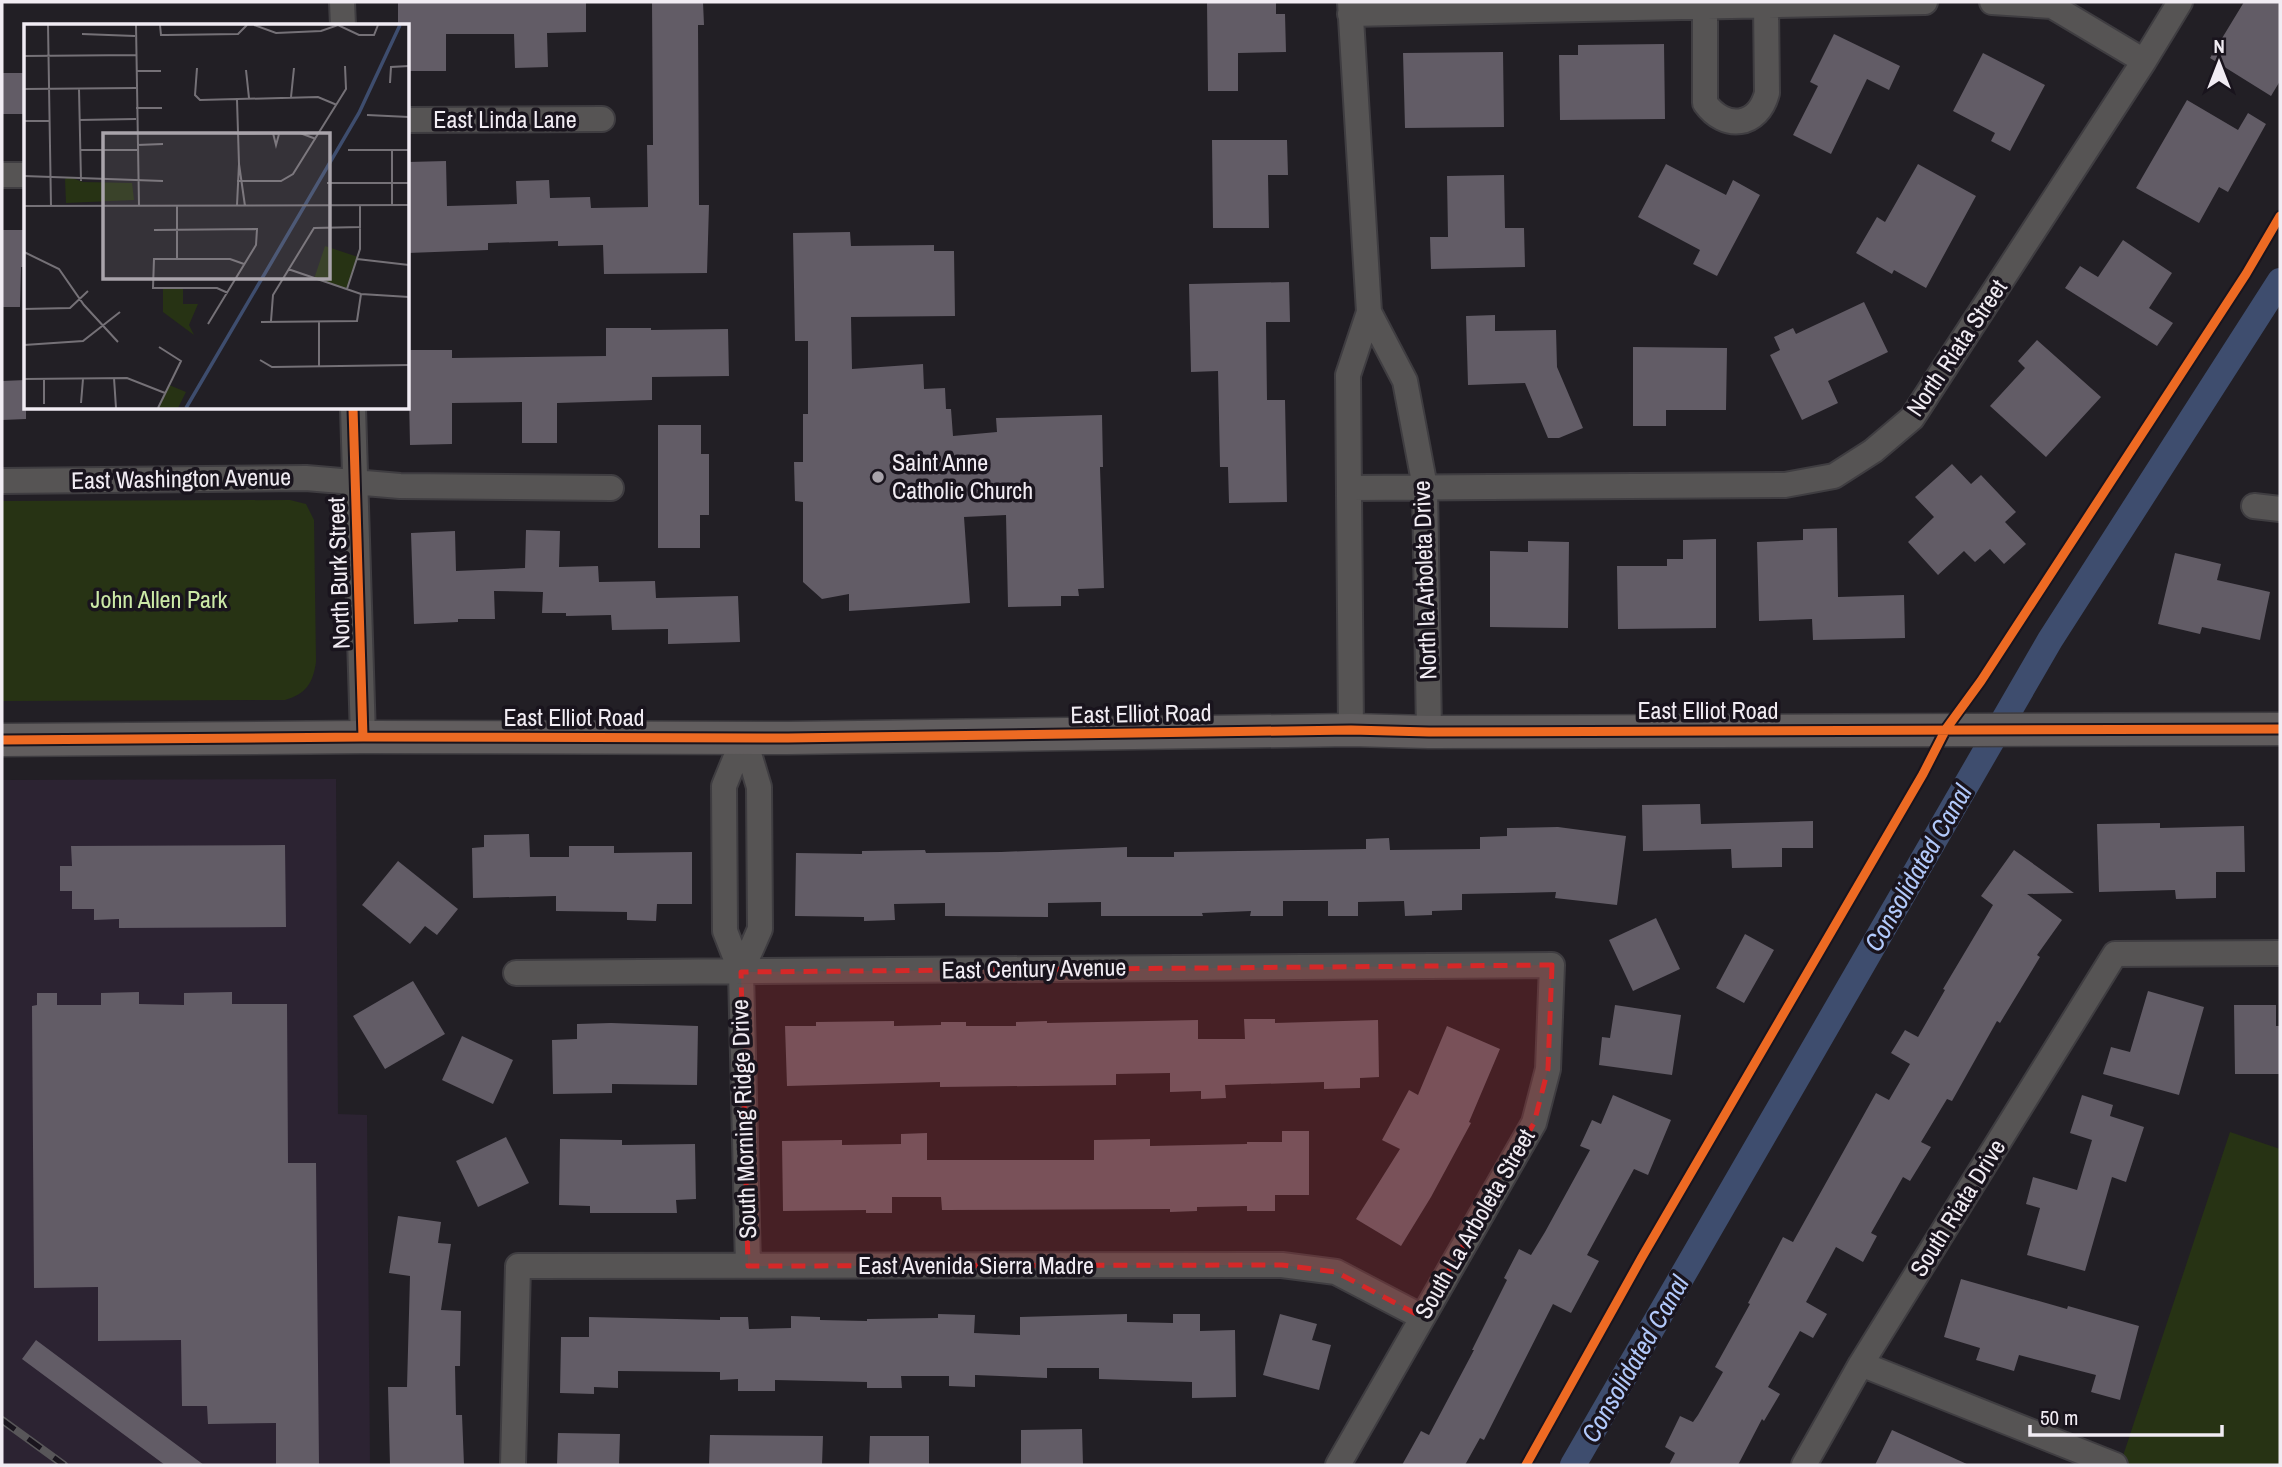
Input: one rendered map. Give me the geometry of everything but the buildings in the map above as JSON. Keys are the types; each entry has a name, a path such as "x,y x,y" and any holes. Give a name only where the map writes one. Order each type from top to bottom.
{"main road":[{"name":"East Elliot Road","path":"2,740 744,737 1351,730 2280,729"}],"street":[{"path":"342,2 343,24"},
{"path":"1350,8 1925,2"},
{"path":"1992,2 2052,6 2144,61"},
{"name":"North Riata Street","path":"1351,488 1785,485 1835,476 1873,451 1912,418 2180,2"},
{"path":"1705,6 1705,103 1712,113 1725,120 1739,122 1750,118 1763,106 1767,93 1766,5"},
{"name":"North la Arboleta Drive","path":"1350,8 1369,312 1348,375 1351,730"},
{"name":"East Linda Lane","path":"410,120 601,119"},
{"path":"2,175 24,175"},
{"name":"North la Arboleta Drive","path":"1369,312 1405,381 1425,487 1429,732"},
{"name":"North Burk Street","path":"353,410 363,737"},
{"name":"East Washington Avenue","path":"2,481 306,478 400,486 611,488"},
{"path":"2253,506 2280,509"},
{"name":"South Morning Ridge Drive","path":"741,972 760,929 759,787 744,737"},
{"name":"South Morning Ridge Drive","path":"744,737 724,786 725,931 741,972 748,1266"},
{"name":"South Riata Drive","path":"1804,1465 1861,1364 2115,954 2280,953"},
{"name":"East Century Avenue","path":"516,973 1552,965"},
{"name":"South La Arboleta Street","path":"1338,1465 1534,1123 1548,1069 1552,965"},
{"name":"East Avenida Sierra Madre","path":"513,1465 518,1266 1282,1265 1336,1272 1422,1317"},
{"path":"1861,1364 2115,1465"}],"highlighted area":[{"path":"1552,965 1548,1069 1534,1123 1422,1317 1336,1272 1282,1265 748,1266 741,972"}],"shaded area":[{"path":"336,779 338,1114 367,1115 370,1465 2,1465 2,780"}],"green space":[{"name":"John Allen Park","path":"290,500 306,504 314,520 316,662 313,676 303,691 285,700 2,701 2,501"},
{"path":"2230,1132 2280,1149 2280,1465 2120,1465"}],"waterway":[{"name":"Consolidated Canal","path":"1573,1465 2050,640 2280,281"}],"railway":[{"path":"2,1420 64,1465"}],"cycle path":[{"path":"1526,1465 1642,1257 1923,774 1946,729 1981,681 2246,274 2280,216"},
{"path":"353,410 363,737"},
{"path":"2,740 788,738 1351,730 2280,729"}],"place":[{"name":"Saint Anne Catholic Church","path":"878,477"}]}
